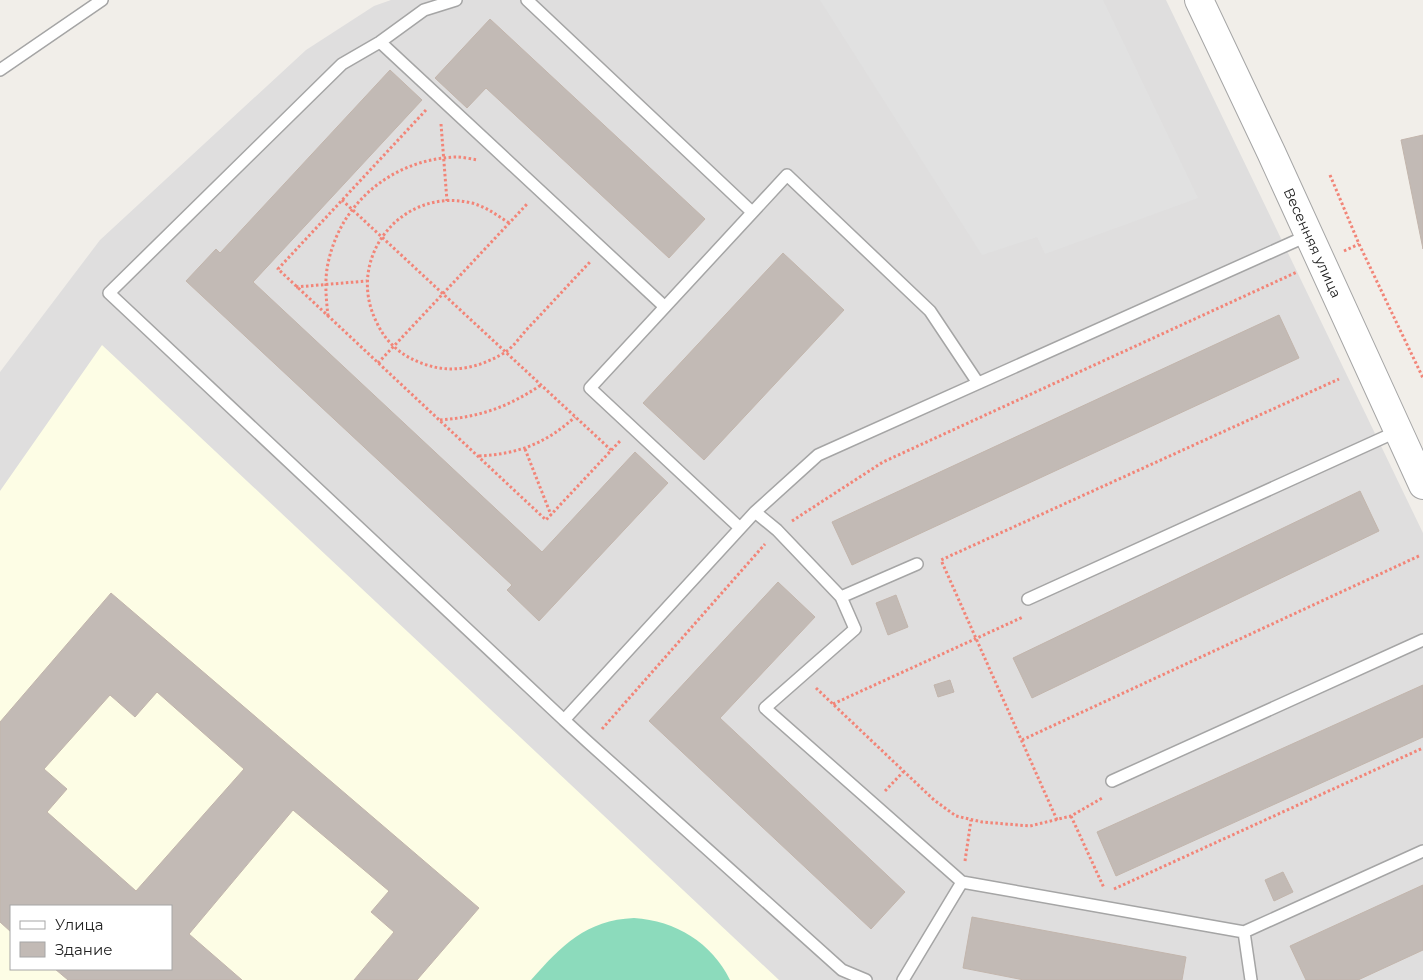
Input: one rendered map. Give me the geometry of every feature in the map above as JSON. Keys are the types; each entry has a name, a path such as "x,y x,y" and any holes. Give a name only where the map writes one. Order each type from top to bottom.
{"street":[{"name":"Весенняя улица","path":"1199,0 1423,485"}],"lane":[{"path":"0,70 102,0"},
{"path":"456,0 424,10 380,42 342,64 109,293 589,744 842,970 866,980"},
{"path":"526,0 752,212"},
{"path":"380,42 665,307"},
{"path":"740,528 590,388 787,175 930,311 978,383"},
{"path":"564,720 755,512 818,455 1309,235"},
{"path":"1028,599 1398,431"},
{"path":"755,512 777,530 841,597 855,629 765,708 962,882 1244,932 1423,851"},
{"path":"841,597 917,564"},
{"path":"1112,781 1423,640"},
{"path":"903,980 962,882"},
{"path":"1244,932 1251,980"}],"path":[{"path":"438,96 447,201"},
{"path":"438,96 278,270 546,520 632,428"},
{"path":"328,316 326,284 329,260 337,233 352,209 373,187 398,171 426,160 457,157 479,160"},
{"path":"1330,175 1359,244 1423,378"},
{"path":"378,363 539,190"},
{"path":"342,200 611,450"},
{"path":"509,223 492,211 473,203 447,201 432,203 413,210 396,221 382,236 372,254 367,274 367,294 372,314 381,332 393,347 414,361 437,368 461,369 484,363 506,352 602,249"},
{"path":"589,744 777,530 883,462 1359,244"},
{"path":"296,286 367,281"},
{"path":"439,420 461,418 496,409 523,397 541,385"},
{"path":"478,456 496,456 525,449 547,439 576,417"},
{"path":"525,449 551,515"},
{"path":"1022,740 1421,554"},
{"path":"803,675 903,772 934,800 956,816 972,820 1030,826 1071,816 1112,792 1112,781"},
{"path":"1071,816 1106,893 1423,748"},
{"path":"873,803 903,772"},
{"path":"962,882 972,820"}],"shaded area":[{"path":"391,0 1166,0 1423,533 1423,980 0,980 0,372 100,240 306,50 374,6"},
{"path":"820,0 1103,0 1198,198 1045,254 1037,237 982,255"},
{"path":"102,345 779,980 0,980 0,491"}],"green space":[{"path":"634,918 664,924 691,936 713,955 730,980 531,980 553,956 576,937 602,924"}],"building":[{"path":"490,19 705,219 669,258 486,88 467,108 435,78"},
{"path":"390,70 422,100 253,282 542,552 635,452 668,483 539,621 507,590 512,585 186,281 216,249 220,253"},
{"path":"1423,135 1423,249 1401,140"},
{"path":"783,253 844,310 704,460 643,403"},
{"path":"1279,315 1299,358 852,565 832,522"},
{"path":"1360,491 1379,531 1032,698 1013,658"},
{"path":"778,582 815,617 720,718 905,892 871,929 649,721"},
{"path":"111,593 479,908 417,980 354,980 394,932 371,912 389,891 293,810 189,934 242,980 68,980 56,970 172,970 172,905 10,905 10,931 0,922 0,722","holes":["157,692 244,769 136,891 47,812 67,789 44,769 110,695 135,717"]},
{"path":"896,595 908,627 888,635 876,603"},
{"path":"950,680 954,692 938,697 934,685"},
{"path":"1423,685 1423,737 1116,876 1097,832"},
{"path":"1283,872 1293,892 1274,901 1265,880"},
{"path":"1423,885 1423,950 1358,980 1306,980 1290,946"},
{"path":"972,917 1186,957 1182,980 1024,980 963,968"}]}
